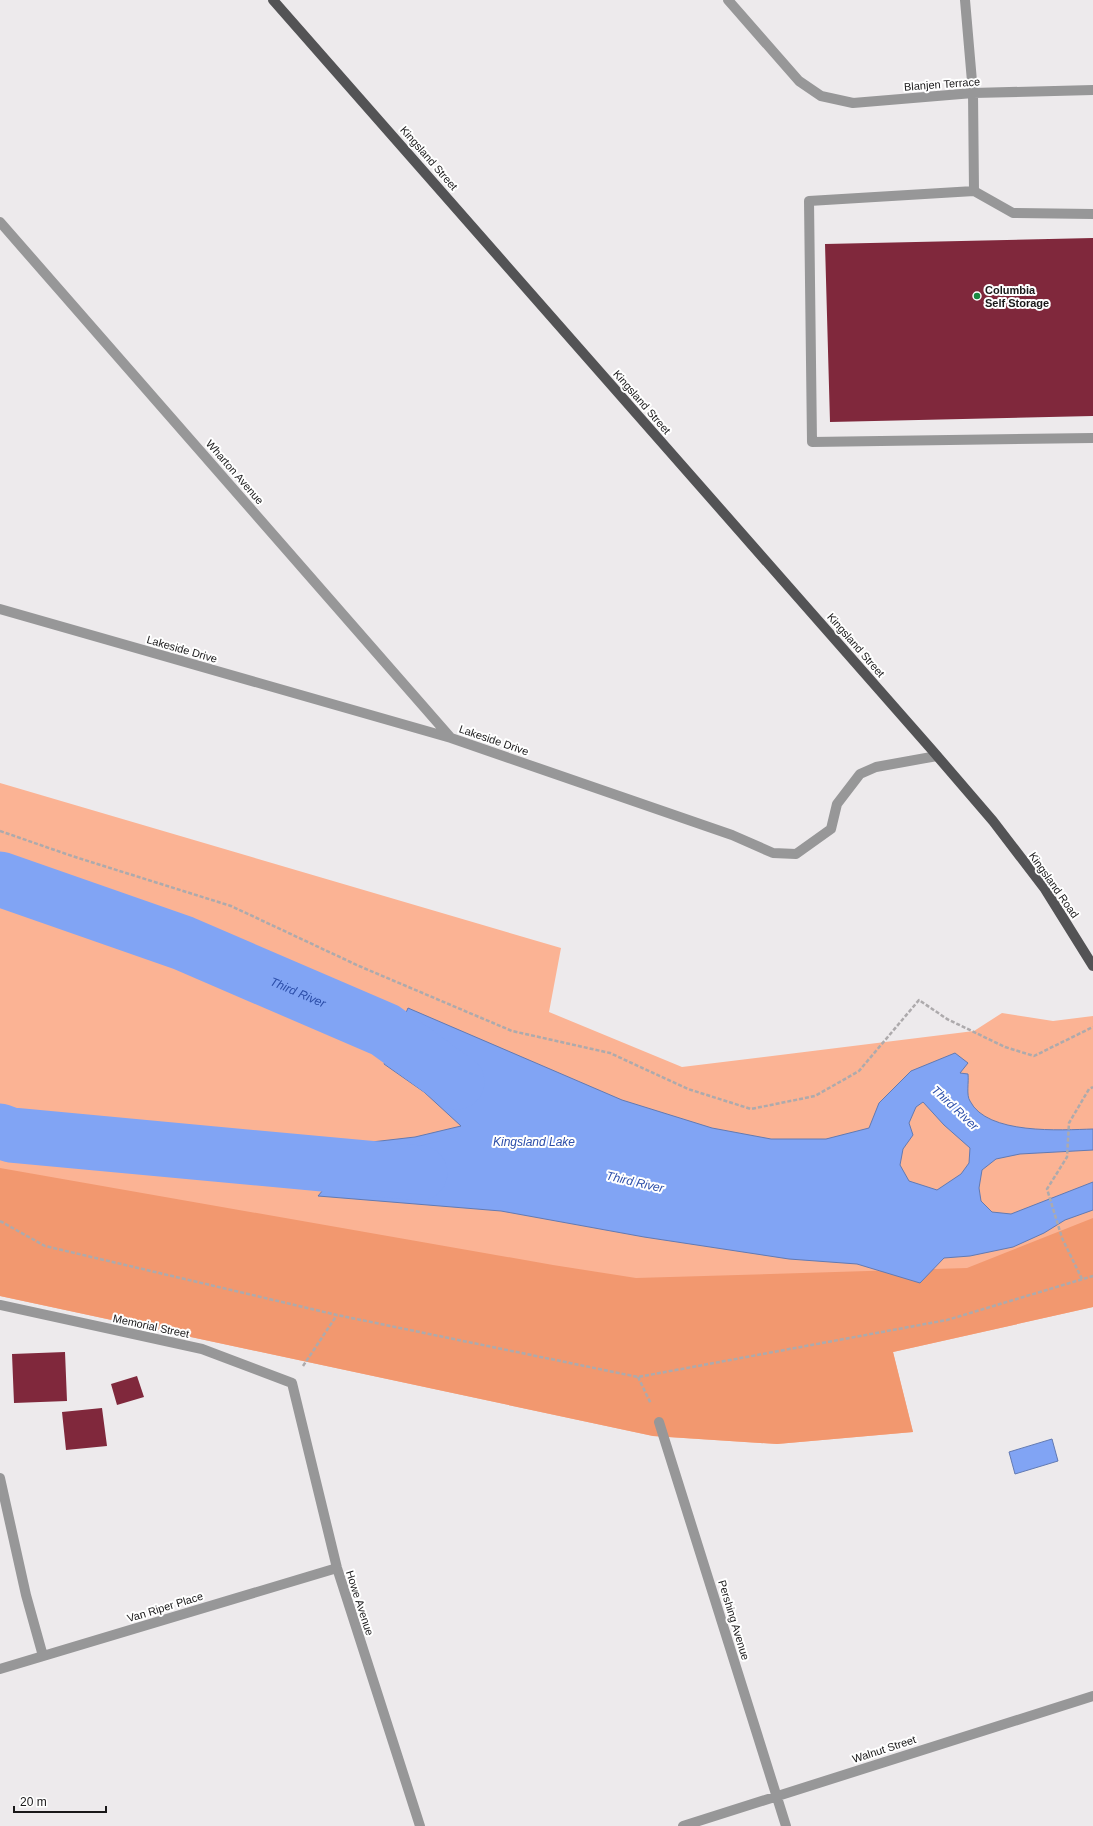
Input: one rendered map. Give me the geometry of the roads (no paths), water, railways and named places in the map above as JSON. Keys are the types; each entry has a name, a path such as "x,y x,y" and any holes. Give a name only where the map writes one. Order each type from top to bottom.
{"main road":[{"name":"Kingsland Street","path":"273,0 993,821"},
{"name":"Kingsland Road","path":"993,821 1044,888 1093,966"}],"street":[{"name":"Blanjen Terrace","path":"728,0 799,81 821,96 853,103 973,93 1093,90"},
{"path":"965,0 973,93 974,191"},
{"path":"1093,214 1012,213 974,191 809,201 812,442 1093,438"},
{"name":"Wharton Avenue","path":"0,222 451,738"},
{"name":"Lakeside Drive","path":"0,609 451,738 732,835 773,853 796,854 831,829 837,804 860,774 876,767 937,756"},
{"name":"Memorial Street","path":"0,1305 202,1349 292,1383"},
{"name":"Howe Avenue","path":"292,1383 337,1568 420,1826"},
{"name":"Pershing Avenue","path":"659,1422 786,1826"},
{"path":"0,1478 26,1595 43,1656"},
{"name":"Van Riper Place","path":"0,1669 337,1568"},
{"name":"Walnut Street","path":"683,1826 1093,1696"}],"water":[{"name":"Kingsland Lake","path":"408,1008 622,1100 712,1128 771,1139 826,1139 869,1128 879,1103 911,1071 955,1053 968,1063 960,1073 968,1074 968,1092 970,1101 979,1112 992,1120 1008,1125 1045,1130 1093,1129 1093,1150 1020,1154 996,1159 982,1170 979,1188 981,1201 992,1212 1011,1214 1093,1182 1093,1210 1065,1220 1044,1233 1013,1247 970,1256 944,1258 920,1283 857,1264 789,1259 644,1237 501,1211 318,1196 363,1143 415,1137 461,1126 424,1092 384,1064","holes":["923,1102 944,1125 970,1148 969,1163 961,1174 937,1190 909,1181 900,1165 903,1149 913,1135 909,1123 916,1107"]},
{"path":"1052,1439 1058,1461 1015,1474 1009,1452"}],"waterway":[{"name":"Third River","path":"0,879 183,943 385,1030 457,1082"},
{"name":"Third River","path":"0,1131 11,1135 420,1173"}],"place":[{"name":"Columbia Self Storage","path":"977,296"}]}
